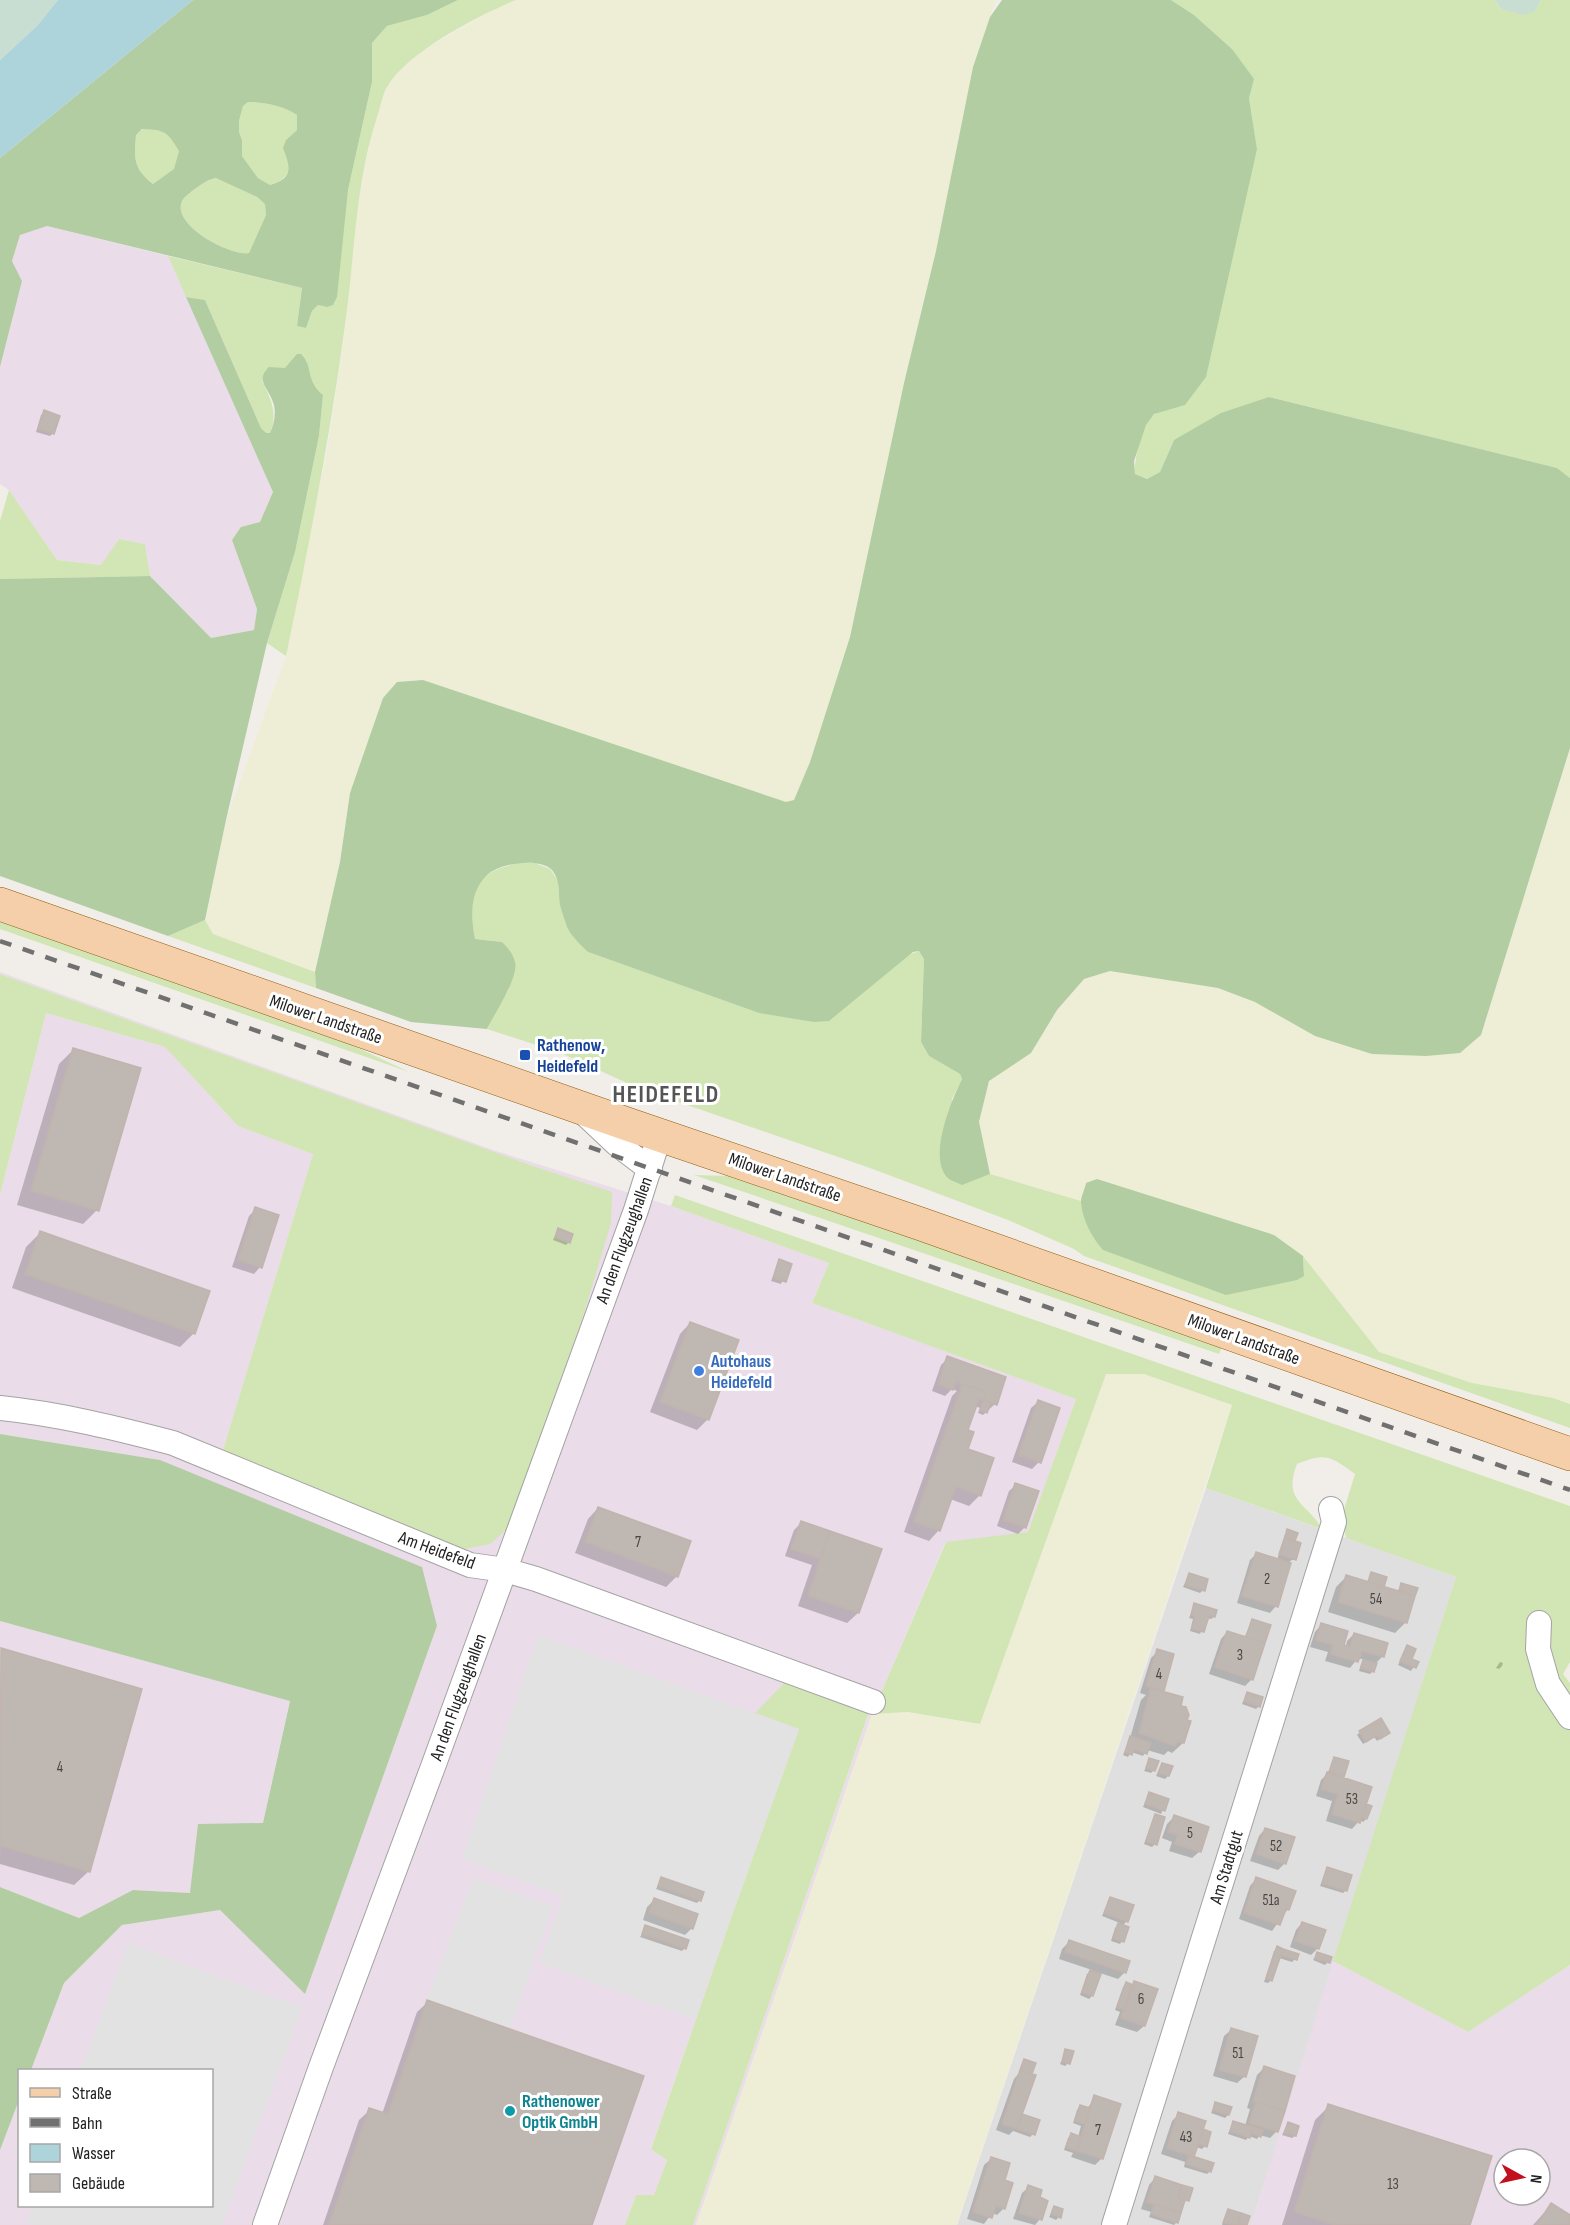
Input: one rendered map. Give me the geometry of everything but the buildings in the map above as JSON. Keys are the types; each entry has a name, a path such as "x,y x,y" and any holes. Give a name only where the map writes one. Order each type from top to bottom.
{"main road":[{"name":"Milower Landstraße","path":"0,903 921,1224 1570,1454"}],"street":[{"name":"An den Flugzeughallen","path":"577,1106 618,1144 650,1169"},
{"name":"An den Flugzeughallen","path":"265,2225 505,1570 650,1169 660,1134"},
{"name":"Am Heidefeld","path":"0,1408 40,1412 173,1443 470,1565 505,1570 536,1579 873,1702"},
{"name":"Am Stadtgut","path":"1114,2225 1334,1522 1331,1509"},
{"path":"1539,1623 1538,1648 1548,1684 1570,1717"}],"shaded area":[{"path":"47,226 168,256 273,492 260,522 242,527 232,540 257,609 254,630 211,638 150,576 145,544 119,539 102,565 57,560 9,490 0,484 0,367 22,281 12,261 20,235"},
{"path":"0,972 493,1150 671,1206 829,1263 812,1303 1076,1399 1028,1533 945,1543 872,1714 696,2225 693,2225 869,1713 799,1729 651,2148 667,2159 654,2196 636,2195 625,2225 0,2225 0,2150 18,2103 18,2207 213,2207 213,2069 31,2069 64,1983 122,1925 220,1910 305,1993 437,1626 160,1460 0,1434 0,1195 46,1013 165,1047 238,1126 313,1154 223,1450 612,1193 492,1152 0,974"},
{"path":"1206,1488 1456,1577 1251,2225 957,2225"},
{"path":"0,1621 290,1700 263,1823 190,1893 133,1890 79,1918 0,1887"},
{"path":"538,1635 799,1729 694,2019 539,1963 563,1896 462,1859"},
{"path":"473,1878 553,1906 510,2029 427,2000"},
{"path":"128,1943 302,2008 222,2225 34,2225 26,2222 32,2207 213,2207 213,2069 81,2069"},
{"path":"1333,1961 1468,2032 1570,1965 1570,2225 1251,2225"}],"green space":[{"path":"0,0 58,0 37,26 0,60"},
{"path":"193,0 458,0 427,15 387,26 372,43 372,82 348,190 337,297 333,305 327,307 318,305 312,311 306,328 297,326 302,288 47,226 20,235 12,261 22,281 0,367 0,158","holes":["248,102 274,105 297,115 297,130 286,140 283,148 288,161 288,171 283,179 270,185 258,178 242,156 239,121 243,106","142,129 161,131 171,139 179,151 174,169 153,184 138,168 135,150 136,135","216,178 257,197 265,204 266,215 249,253 229,250 217,244 193,229 185,220 181,210 182,201 192,191"]},
{"path":"458,0 516,0 465,24 412,59 389,84 384,95 370,140 360,192 333,408 286,656 267,643 295,552 319,436 323,395 311,379 306,360 285,368 262,381 271,400 273,413 270,433 266,434 261,428 205,300 186,297 168,256 302,288 297,326 306,328 312,311 318,305 327,307 348,190 372,82 372,43 387,26 427,15"},
{"path":"516,0 996,0 973,67 936,251 904,383 850,637 810,762 794,801 786,802 423,680 397,682 350,793 340,862 315,972 213,934 205,921 226,820 286,656 329,440 346,321 357,212 373,128 388,85 408,61 498,7"},
{"path":"1002,0 1171,0 1194,15 1232,49 1254,79 1249,98 1257,149 1206,377 1185,405 1154,414 1146,425 1134,461 1135,474 1147,479 1160,472 1174,440 1221,413 1269,397 1557,468 1570,478 1570,748 1481,1035 1460,1053 1426,1056 1372,1054 1315,1036 1255,1002 1218,988 1110,971 1084,979 1057,1010 1031,1053 989,1081 979,1122 990,1174 962,1185 949,1179 943,1170 940,1144 947,1114 962,1079 960,1074 929,1056 921,1042 924,959 919,951 913,952 829,1021 814,1022 759,1013 588,952 567,927 560,905 558,883 552,870 538,864 520,863 501,867 487,875 474,897 472,914 475,939 502,942 510,951 515,962 510,986 487,1029 411,1022 316,988 315,972 340,862 350,793 383,698 397,682 423,680 786,802 794,800 810,762 850,637 904,383 936,251 973,67 990,17"},
{"path":"1171,0 1495,0 1501,9 1535,11 1541,0 1570,0 1570,478 1557,468 1269,397 1174,440 1160,472 1147,479 1135,474 1140,443 1149,420 1160,411 1185,405 1257,149 1249,98 1232,49 1194,15"},
{"path":"1495,0 1541,0 1535,11 1523,15 1501,9"},
{"path":"248,102 274,105 297,115 297,130 286,140 289,168 284,178 270,185 258,178 242,156 239,121 243,106"},
{"path":"143,129 165,133 172,139 179,151 175,169 153,184 142,173 136,162 136,134"},
{"path":"217,178 257,197 265,204 266,215 249,253 229,250 217,244 193,229 185,220 181,210 182,201 204,183"},
{"path":"186,297 205,300 261,428 266,433 270,433 275,416 272,399 263,381 269,367 285,368 297,354 301,354 313,383 323,395 319,436 295,552 267,643 205,920 168,936 0,876 0,579 150,576 211,638 254,630 257,609 232,540 241,527 260,522 273,492"},
{"path":"9,490 57,560 101,565 119,539 145,544 150,576 0,579 0,521"},
{"path":"1570,748 1570,1404 1553,1398 1472,1383 1379,1352 1303,1256 1274,1235 1086,1183 1081,1201 990,1174 979,1122 989,1081 1031,1053 1057,1010 1084,979 1110,971 1218,988 1255,1002 1481,1035"},
{"path":"517,863 535,863 550,869 558,881 560,904 588,952 759,1013 919,951 924,959 921,1042 929,1056 960,1074 962,1079 952,1099 962,1184 990,1174 1081,1201 1088,1227 1304,1276 1303,1256 1379,1352 1472,1383 1553,1398 1570,1404 1570,1428 1084,1256 1074,1249 1008,1220 870,1168 638,1088 561,1053 487,1029 509,989 502,942 475,939 473,903 478,886 483,879 496,870"},
{"path":"0,918 335,1037 409,1072 0,929"},
{"path":"205,920 213,934 315,972 316,988 168,936"},
{"path":"0,974 530,1165 612,1192 611,1223 582,1320 507,1529 490,1544 464,1549 223,1450 313,1154 238,1126 165,1047 46,1013 0,1195"},
{"path":"694,1175 728,1176 1223,1344 1219,1354"},
{"path":"1097,1179 1274,1235 1303,1256 1304,1276 1297,1280 1226,1295 1103,1250 1088,1228 1081,1202 1086,1183"},
{"path":"675,1195 1570,1506 1570,1662 1563,1674 1570,1683 1570,1965 1468,2032 1333,1961 1456,1577 1346,1538 1342,1516 1355,1474 1340,1463 1328,1458 1314,1458 1297,1464 1293,1477 1295,1494 1322,1529 1206,1488 1232,1405 1144,1374 1106,1374 980,1724 908,1712 872,1714 946,1542 1028,1532 1076,1399 812,1303 829,1263 671,1206"},
{"path":"1106,1373 1144,1374 1232,1405 957,2225 696,2225 872,1714 908,1712 980,1724"},
{"path":"0,1434 160,1460 422,1567 437,1626 305,1994 220,1910 122,1925 64,1983 31,2069 18,2069 18,2103 0,2150 0,1887 79,1918 133,1890 190,1893 198,1824 263,1823 290,1701 0,1621"},
{"path":"787,1680 869,1712 693,2225 625,2225 636,2195 654,2195 667,2160 651,2149 799,1729 755,1713"}],"water":[{"path":"58,0 193,0 0,158 0,60 37,26"}],"railway":[{"path":"0,941 1570,1490"}],"place":[{"name":"Rathenow, Heidefeld","path":"525,1055"},
{"name":"Autohaus Heidefeld","path":"699,1371"},
{"name":"Rathenower Optik GmbH","path":"510,2111"}],"district":[{"name":"HEIDEFELD","path":"666,1094"}]}
